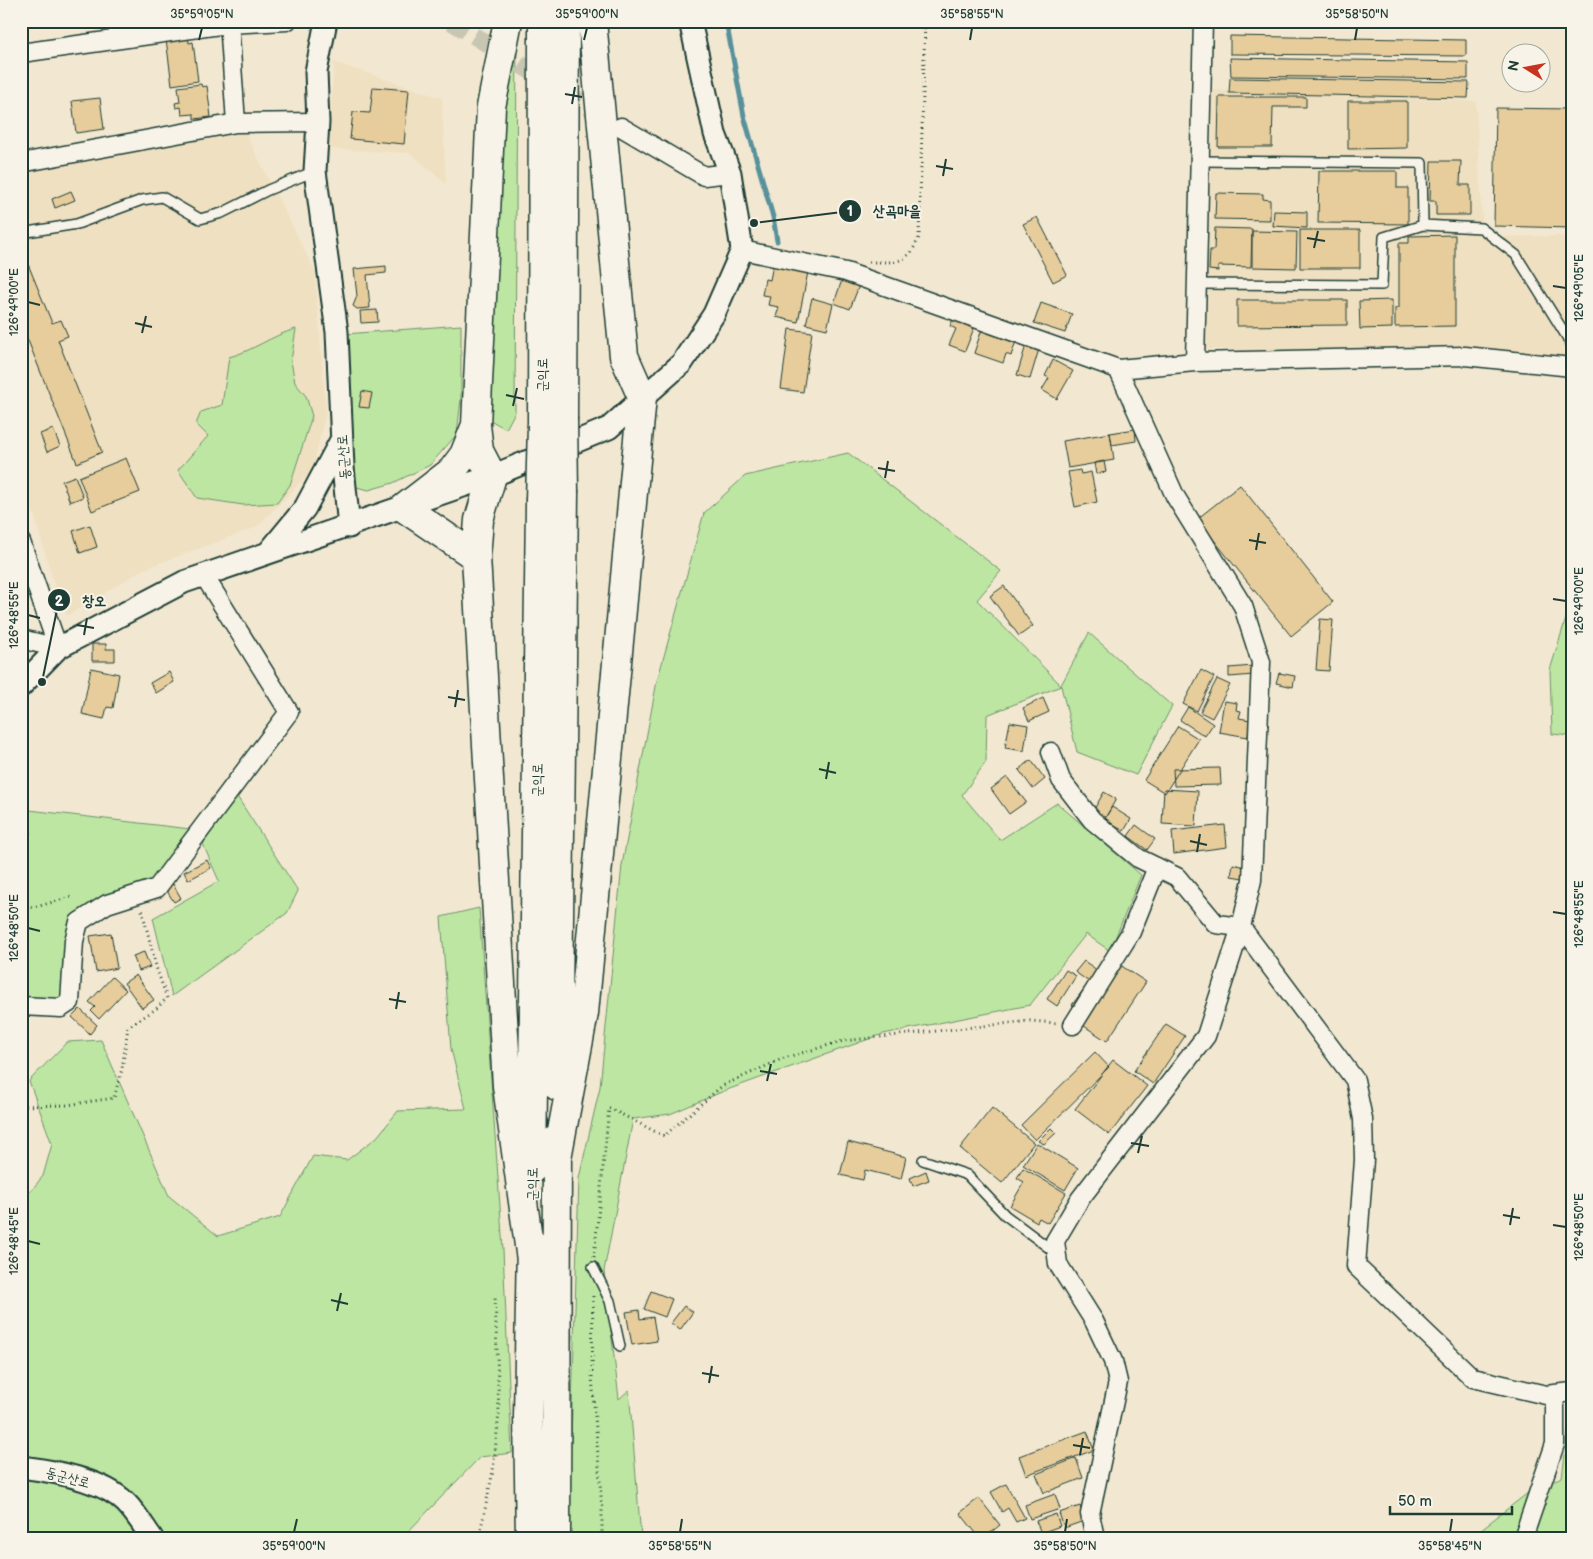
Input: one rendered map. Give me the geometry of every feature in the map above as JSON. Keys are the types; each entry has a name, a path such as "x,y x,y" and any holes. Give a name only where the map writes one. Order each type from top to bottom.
{"highway":[{"path":"508,21 491,107 476,425 480,451 492,476 479,520 476,557 507,1086 531,1260"},
{"name":"군익로","path":"543,21 552,422 556,1538"},
{"name":"군익로","path":"552,422 565,21"},
{"path":"556,1158 584,1013 642,397 624,356 592,21"},
{"path":"476,425 464,456 452,471 404,508 476,557"},
{"name":"군익로","path":"530,1538 528,1417 531,1260 552,497"}],"street":[{"path":"114,21 123,38"},
{"path":"21,53 228,22 286,21"},
{"name":"동군산로","path":"326,21 316,72 318,122 315,171 337,332 341,439 349,527"},
{"path":"21,686 58,648 203,574 404,508 492,476 610,428 642,397 682,363 714,314 742,250 730,173 715,134 690,21"},
{"path":"1195,362 1203,21"},
{"path":"228,22 236,123"},
{"path":"21,163 236,123 318,122"},
{"path":"621,127 704,176 730,173"},
{"path":"742,250 846,272 1118,370 1195,362 1465,356 1572,367"},
{"path":"1095,1538 1090,1514 1118,1382 1113,1361 1094,1321 1058,1264 1055,1241 1080,1199 1206,1036 1241,927 1252,880 1261,662 1243,606 1175,496 1118,370"},
{"path":"268,553 305,508 341,439"},
{"path":"21,542 58,648"},
{"path":"21,1006 61,1008 70,1002 74,942 79,922 107,904 157,888 289,712 203,574"},
{"path":"21,639 58,648"},
{"path":"1051,752 1061,780 1092,820 1138,858 1177,877 1216,924 1241,927 1355,1080 1363,1119 1364,1160 1356,1266 1473,1378 1546,1396 1563,1393 1556,1444 1523,1538"},
{"path":"1073,1025 1131,932 1156,867"},
{"name":"동군산로","path":"21,1467 52,1471 94,1483 126,1502 152,1538"}],"lane":[{"path":"1200,162 1422,163 1423,226"},
{"path":"21,233 76,224 142,200 162,197 200,219 222,213 268,190 315,171"},
{"path":"1197,284 1382,285 1384,237 1423,226 1481,228 1516,256 1572,345"},
{"path":"923,1160 967,1176 1005,1215 1057,1254"},
{"path":"593,1267 610,1301 620,1346"}],"path":[{"path":"846,272 867,262 903,260 913,252 919,237 925,21"},
{"path":"21,1106 67,1105 114,1098 122,1069 128,1027 156,1009 167,998 157,970 138,895"},
{"path":"21,908 40,906 71,897"},
{"path":"602,1538 602,1509 592,1376 593,1267 609,1108 664,1136 722,1086 784,1058 843,1041 1030,1021 1073,1025"},
{"path":"479,1538 493,1471 498,1413 495,1295"}],"shaded area":[{"path":"121,21 201,21 128,32"},
{"path":"334,62 442,98 446,184 410,153 328,149"},
{"path":"1213,90 1476,101 1483,236 1572,236 1572,356 1206,349"},
{"path":"245,132 315,271 326,413 312,471 257,527 144,569 67,616 56,591 21,471 21,172"}],"green space":[{"path":"517,21 515,412 506,429 483,416 482,117"},
{"path":"461,325 461,399 457,434 430,465 393,483 369,490 356,487 345,334"},
{"path":"296,329 291,361 295,383 306,396 312,416 290,485 277,503 243,505 197,498 178,470 208,436 196,424 201,412 222,405 229,357"},
{"path":"848,453 1001,571 977,600 1061,685 1089,633 1172,706 1136,775 1077,752 1061,686 987,715 986,762 962,795 1000,840 1057,803 1141,875 1110,951 1086,934 1030,1005 883,1034 724,1091 670,1114 633,1119 604,1271 619,1399 629,1390 641,1538 568,1538 579,1178 600,1087 622,865 657,681 704,513 745,476"},
{"path":"1572,599 1572,736 1552,734 1550,670"},
{"path":"236,795 298,891 287,913 172,996 153,918 219,881 203,844"},
{"path":"21,809 190,829 154,879 106,897 73,919 62,1001 21,999 21,847 31,833"},
{"path":"479,908 503,1249 512,1453 480,1457 402,1538 21,1538 21,1203 43,1176 52,1144 29,1081 67,1042 101,1040 169,1196 218,1236 280,1217 313,1156 347,1160 377,1137 398,1111 466,1109 451,1049 441,917"},
{"path":"1572,1402 1572,1538 1483,1538 1480,1530 1533,1489 1562,1477"}],"building":[{"path":"188,36 189,43 193,42 198,81 172,85 166,39"},
{"path":"1230,36 1466,40 1466,56 1230,54"},
{"path":"1230,58 1468,62 1468,79 1231,76"},
{"path":"1230,78 1469,82 1468,98 1229,93"},
{"path":"201,84 202,87 207,86 211,117 194,119 194,114 182,115 181,107 176,108 175,103 180,102 178,87"},
{"path":"373,87 409,90 404,144 350,139 353,112 370,113"},
{"path":"1219,97 1306,97 1306,107 1273,107 1272,147 1218,147"},
{"path":"100,98 104,129 76,133 72,101"},
{"path":"1348,101 1407,101 1407,148 1348,149"},
{"path":"1496,108 1572,109 1572,228 1494,226"},
{"path":"1431,161 1461,161 1460,185 1470,185 1470,215 1436,215 1436,201 1430,201"},
{"path":"1319,171 1397,171 1397,188 1408,188 1408,224 1318,223"},
{"path":"71,191 75,200 55,208 52,199"},
{"path":"1216,193 1263,194 1263,199 1270,200 1270,220 1215,219"},
{"path":"1274,211 1307,212 1307,228 1273,226"},
{"path":"1037,217 1067,275 1053,282 1023,224"},
{"path":"1215,228 1252,229 1251,267 1218,266 1218,271 1209,270 1210,250 1214,250"},
{"path":"1300,230 1360,230 1360,268 1300,268"},
{"path":"1252,231 1297,232 1296,268 1252,267"},
{"path":"1455,235 1455,326 1395,327 1395,308 1399,308 1399,243 1409,243 1409,236"},
{"path":"21,247 52,323 61,320 68,336 58,340 102,452 77,463 21,323"},
{"path":"773,264 808,272 798,322 776,317 779,307 768,305 770,296 762,295 765,279 770,280"},
{"path":"386,266 386,273 367,275 370,308 357,309 353,306 357,296 354,269"},
{"path":"843,277 860,283 850,309 834,303"},
{"path":"812,298 833,304 827,329 806,324"},
{"path":"1237,300 1347,300 1347,325 1237,326"},
{"path":"1392,300 1392,328 1360,329 1359,301"},
{"path":"1041,303 1072,314 1065,333 1034,323"},
{"path":"377,310 378,322 361,323 360,311"},
{"path":"955,315 976,323 965,351 949,345 956,329 950,326"},
{"path":"789,329 812,332 803,392 781,389"},
{"path":"982,329 1016,341 1011,356 1006,354 1003,363 974,353"},
{"path":"1026,345 1039,349 1030,379 1017,375"},
{"path":"1053,360 1073,371 1057,399 1042,390 1049,378 1045,376"},
{"path":"362,391 372,393 369,408 359,407"},
{"path":"53,429 60,446 47,452 40,434"},
{"path":"1135,429 1136,441 1112,445 1110,433"},
{"path":"1110,433 1114,460 1068,468 1063,441"},
{"path":"126,458 140,492 92,511 79,477"},
{"path":"1104,461 1106,472 1096,474 1094,463"},
{"path":"1080,470 1081,474 1091,472 1097,502 1075,507 1068,472"},
{"path":"75,476 83,497 70,502 62,481"},
{"path":"1240,485 1333,602 1291,636 1197,519"},
{"path":"90,525 97,547 80,553 73,531"},
{"path":"1004,586 1033,626 1019,636 990,596"},
{"path":"1320,619 1333,620 1329,671 1316,670"},
{"path":"92,644 106,644 106,649 115,649 115,661 92,661"},
{"path":"1253,666 1254,675 1229,677 1229,668"},
{"path":"91,668 119,674 113,708 107,707 104,719 82,714"},
{"path":"1201,670 1214,677 1197,711 1183,704"},
{"path":"169,672 174,682 156,693 150,683"},
{"path":"1279,673 1295,676 1293,687 1276,683"},
{"path":"1217,679 1230,685 1212,718 1200,712"},
{"path":"1043,698 1049,712 1029,721 1023,708"},
{"path":"1224,701 1237,703 1236,710 1241,711 1239,718 1250,720 1248,737 1219,732"},
{"path":"1188,707 1213,724 1205,736 1180,720"},
{"path":"1010,722 1028,725 1024,751 1005,748"},
{"path":"1178,726 1199,739 1165,793 1144,780"},
{"path":"1031,760 1045,779 1033,789 1019,770"},
{"path":"1220,768 1221,785 1174,786 1173,769"},
{"path":"1007,777 1026,802 1009,814 991,789"},
{"path":"1164,789 1198,791 1196,826 1162,824"},
{"path":"1104,792 1116,799 1104,820 1092,813"},
{"path":"1112,807 1131,819 1124,831 1104,820"},
{"path":"1136,825 1155,839 1147,850 1128,836"},
{"path":"1225,825 1227,847 1174,854 1172,831"},
{"path":"207,860 211,868 188,880 184,872"},
{"path":"1233,864 1245,867 1243,878 1231,876"},
{"path":"173,884 181,898 174,902 165,888"},
{"path":"111,933 117,968 96,972 90,936"},
{"path":"144,952 150,967 139,971 133,956"},
{"path":"1084,961 1104,975 1079,1010 1072,1005 1089,982 1075,972"},
{"path":"1120,965 1146,982 1107,1041 1081,1024"},
{"path":"1066,970 1076,976 1057,1006 1047,999"},
{"path":"136,975 154,1000 142,1008 124,983"},
{"path":"112,977 126,990 99,1019 91,1011 95,1007 89,1002"},
{"path":"80,1009 97,1025 90,1034 72,1017"},
{"path":"1166,1024 1185,1036 1153,1084 1134,1071"},
{"path":"1095,1052 1109,1067 1035,1140 1021,1125"},
{"path":"1113,1060 1147,1086 1109,1135 1075,1109"},
{"path":"992,1108 1034,1143 1002,1183 960,1148"},
{"path":"1051,1128 1056,1133 1044,1144 1038,1141"},
{"path":"848,1142 906,1157 901,1179 865,1170 863,1180 840,1175"},
{"path":"1037,1143 1078,1168 1065,1190 1023,1165"},
{"path":"1023,1168 1066,1193 1048,1223 1039,1218 1037,1222 1010,1206 1024,1182 1017,1178"},
{"path":"926,1171 929,1180 913,1186 910,1178"},
{"path":"651,1291 672,1299 665,1317 644,1309"},
{"path":"684,1306 693,1312 680,1330 671,1323"},
{"path":"639,1310 640,1319 653,1317 657,1341 632,1345 626,1312"},
{"path":"1087,1431 1094,1450 1026,1475 1019,1456"},
{"path":"1076,1458 1083,1478 1044,1493 1036,1474"},
{"path":"1006,1484 1025,1518 1016,1522 1008,1508 1002,1512 991,1492"},
{"path":"1055,1494 1060,1509 1030,1519 1025,1505"},
{"path":"979,1498 1000,1525 984,1538 980,1538 960,1513"},
{"path":"1080,1506 1084,1521 1064,1528 1059,1513"},
{"path":"1056,1514 1060,1526 1041,1533 1036,1521"},
{"path":"1049,1531 1051,1538 1028,1538"}],"waterway":[{"path":"726,21 744,116 773,217 777,241"}],"tunnel":[{"path":"451,21 606,118"}],"place":[{"name":"산곡마을","path":"754,223"},
{"name":"창오","path":"42,682"}]}
